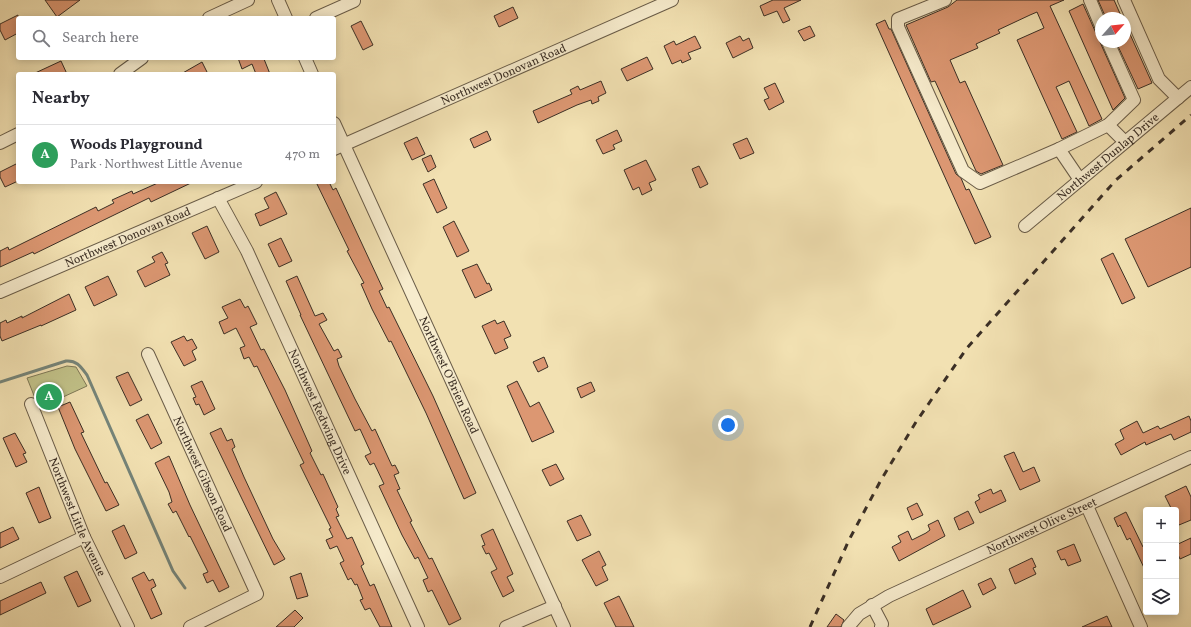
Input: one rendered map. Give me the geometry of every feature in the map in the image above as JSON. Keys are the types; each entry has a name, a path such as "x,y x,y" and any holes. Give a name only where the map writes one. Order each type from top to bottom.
{"street":[{"path":"213,16 248,0"},
{"path":"278,0 285,16"},
{"name":"Northwest Donovan Road","path":"339,147 672,0"},
{"path":"944,0 898,19 898,28 964,171 980,183 1058,149 1108,125 1134,100 1111,48"},
{"path":"1090,0 1095,12"},
{"path":"1124,0 1159,79 1178,98"},
{"path":"320,16 354,1"},
{"path":"123,72 139,60"},
{"path":"305,60 311,72"},
{"name":"Northwest Dunlap Drive","path":"1025,226 1191,87"},
{"path":"1108,125 1125,142"},
{"name":"Northwest O'Brien Road","path":"336,133 339,147 564,627"},
{"path":"0,143 16,135"},
{"path":"1058,149 1080,180"},
{"name":"Northwest Donovan Road","path":"0,292 251,184"},
{"name":"Northwest Redwing Drive","path":"218,198 247,251 418,627"},
{"name":"Northwest Gibson Road","path":"148,354 257,594 190,627"},
{"name":"Northwest Little Avenue","path":"31,404 84,537 128,627"},
{"name":"Northwest Olive Street","path":"848,627 859,614 872,605 892,595 1191,457"},
{"path":"1087,506 1141,627"},
{"path":"0,577 84,537"},
{"path":"872,605 882,624 881,627"},
{"path":"506,627 555,606"}],"green space":[{"path":"67,366 76,367 87,386 39,408 27,378"}],"building":[{"path":"45,0 80,0 58,16 56,16"},
{"path":"773,0 801,0 784,8 790,20 783,23 777,11 764,16 760,6"},
{"path":"957,0 1064,0 1050,6 1102,119 1089,126 1069,81 1056,87 1077,132 1062,139 1017,40 1044,28 1037,12 998,30 1000,33 976,44 978,48 950,60 960,83 965,81 1003,165 981,174 976,171 935,81 931,82 906,25 948,7"},
{"path":"1098,0 1114,0 1119,12 1103,12"},
{"path":"1083,4 1095,31 1095,48 1103,48 1125,98 1113,110 1069,11"},
{"path":"513,7 518,18 499,27 494,16"},
{"path":"16,16 16,34 5,40 0,30 0,24"},
{"path":"885,20 889,29 891,29 956,174 961,178 966,190 969,189 991,237 975,244 876,24"},
{"path":"361,21 373,45 363,50 351,26"},
{"path":"810,26 815,36 804,41 798,31"},
{"path":"695,36 701,48 688,53 691,59 682,63 681,60 672,64 664,46 674,41 676,45"},
{"path":"740,36 743,41 749,38 753,48 733,58 726,43"},
{"path":"1131,36 1152,83 1138,89 1119,48 1131,48"},
{"path":"647,57 653,69 627,81 621,69"},
{"path":"239,60 264,60 269,72 255,72 252,64 242,69"},
{"path":"61,61 66,72 37,72"},
{"path":"202,62 207,72 184,72"},
{"path":"601,81 606,93 598,97 599,101 592,104 591,100 577,105 538,123 533,111 572,94 570,90 578,86 580,90"},
{"path":"775,83 784,102 769,110 764,100 769,98 764,88"},
{"path":"617,130 622,141 613,145 615,149 603,154 596,140"},
{"path":"487,131 491,140 474,148 470,139"},
{"path":"417,137 425,154 412,160 404,143"},
{"path":"747,138 754,153 740,159 733,144"},
{"path":"431,155 436,167 428,172 422,159"},
{"path":"646,160 656,180 649,183 652,190 642,195 639,187 633,190 624,170"},
{"path":"16,164 16,182 5,187 0,177 0,172"},
{"path":"699,166 708,184 700,188 692,169"},
{"path":"434,179 447,208 437,213 423,184"},
{"path":"156,184 189,184 151,202 149,198 34,254 33,252 0,267 0,251 8,247 9,250 96,207 98,211 114,203 112,200 132,191 133,194"},
{"path":"317,184 330,184 333,190 336,188 383,289 379,291 387,308 389,307 433,396 476,493 464,499 426,413 391,341 389,342 372,309 361,284 364,283 347,251 349,250"},
{"path":"276,192 287,214 260,226 255,214 269,208 264,198"},
{"path":"1191,208 1191,267 1148,287 1125,239"},
{"path":"454,221 469,251 457,257 443,227"},
{"path":"207,226 219,252 205,259 192,233"},
{"path":"281,238 292,261 279,267 268,244"},
{"path":"162,252 168,263 165,264 170,275 145,287 137,271 155,262 152,257"},
{"path":"1113,253 1135,298 1122,304 1101,259"},
{"path":"477,264 487,284 489,283 492,290 475,298 462,270"},
{"path":"108,276 117,295 94,306 85,287"},
{"path":"297,276 315,316 323,313 327,320 319,324 334,351 338,349 342,357 337,359 339,366 355,399 372,431 375,429 392,466 395,465 399,473 394,475 400,489 397,490 412,521 410,522 429,559 432,558 461,619 449,625 432,590 428,592 423,580 428,578 418,557 415,559 402,535 379,486 384,484 374,463 370,465 365,456 371,453 360,429 355,431 300,315 286,281"},
{"path":"69,294 76,310 41,326 2,341 0,336 0,323 6,320 7,323 22,316 22,318"},
{"path":"240,299 245,308 248,306 257,324 250,327 261,350 264,349 285,390 312,451 310,453 321,475 323,474 338,507 336,509 339,516 336,517 347,539 352,537 364,564 361,566 370,586 374,584 392,627 380,627 370,608 365,610 360,600 363,599 357,584 355,585 351,578 348,580 340,563 344,561 337,546 330,549 326,540 333,537 329,529 331,528 300,465 304,463 257,366 254,367 249,357 244,359 240,348 245,346 236,328 224,334 219,322 228,318 222,307"},
{"path":"495,320 497,324 504,321 511,336 504,339 508,348 495,354 482,326"},
{"path":"184,336 187,341 192,339 197,348 192,351 196,360 184,366 171,342"},
{"path":"544,357 548,367 538,372 533,362"},
{"path":"128,372 142,400 130,406 116,377"},
{"path":"202,381 215,409 204,415 199,404 196,405 193,398 196,397 191,386"},
{"path":"517,381 530,407 539,402 554,432 532,442 507,386"},
{"path":"591,382 595,391 581,398 577,388"},
{"path":"70,402 84,432 81,433 105,483 107,482 119,505 106,511 75,449 58,407"},
{"path":"148,414 162,443 151,449 136,420"},
{"path":"1189,416 1191,421 1191,432 1174,440 1171,434 1146,445 1145,442 1121,455 1115,444 1124,439 1120,430 1137,421 1143,433 1158,426 1160,429"},
{"path":"221,428 227,441 232,439 235,447 232,449 244,477 273,539 285,559 274,565 210,433"},
{"path":"15,433 26,453 23,454 27,462 16,467 3,438"},
{"path":"1014,452 1023,472 1034,467 1040,481 1020,490 1004,456"},
{"path":"169,456 190,505 229,587 219,592 213,580 207,583 203,574 208,572 176,511 173,513 168,504 172,502 169,492 155,463"},
{"path":"556,464 564,479 550,486 542,470"},
{"path":"1186,486 1191,497 1191,520 1179,525 1179,507 1170,507 1165,496"},
{"path":"39,487 51,518 39,523 26,493"},
{"path":"991,489 993,494 1001,490 1006,501 980,513 975,502 980,499 978,495"},
{"path":"917,503 923,515 912,520 907,508"},
{"path":"968,511 974,523 959,530 954,518"},
{"path":"1126,512 1143,547 1143,566 1130,538 1127,540 1120,525 1118,527 1114,518"},
{"path":"581,515 591,535 577,541 567,521"},
{"path":"938,520 945,536 899,561 892,547 901,542 898,536 908,531 912,540 930,530 928,525"},
{"path":"124,525 137,553 125,559 112,531"},
{"path":"13,527 19,539 0,548 0,533"},
{"path":"493,529 513,574 507,577 514,591 503,597 491,572 497,569 489,553 486,554 482,546 485,545 481,535"},
{"path":"1191,538 1191,554 1180,559 1179,544"},
{"path":"1074,544 1081,561 1068,566 1065,559 1061,560 1057,551"},
{"path":"599,551 606,565 602,567 608,580 596,586 582,560"},
{"path":"1032,558 1036,567 1033,568 1036,574 1015,584 1009,569"},
{"path":"77,571 91,601 78,607 64,577"},
{"path":"144,572 149,581 153,579 156,586 151,589 162,614 151,619 132,578"},
{"path":"301,573 308,596 297,599 290,577"},
{"path":"991,578 996,588 983,595 978,584"},
{"path":"41,582 46,593 0,615 0,601"},
{"path":"963,590 971,607 933,625 926,609"},
{"path":"619,596 634,627 616,627 604,603"},
{"path":"295,610 303,618 294,627 276,627"},
{"path":"836,614 844,620 841,627 827,627"},
{"path":"1107,616 1112,627 1082,627"}],"waterway":[{"path":"0,382 66,361 76,363 81,367 87,375 173,571 185,588"}],"railway":[{"path":"810,627 849,540 881,480 916,422 967,348 1116,180 1191,115"}],"place":[{"name":"Woods Playground","path":"49,397"}]}
